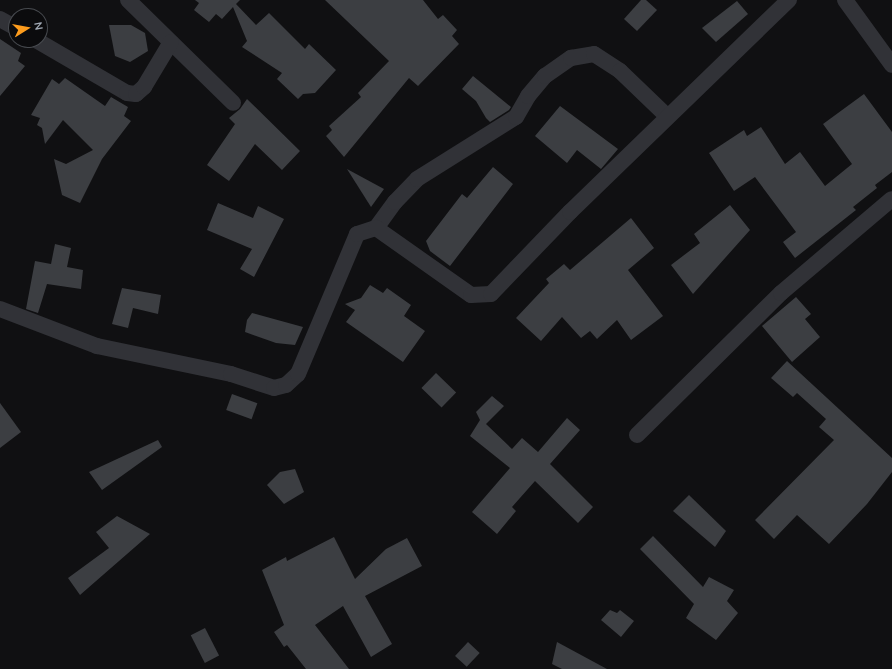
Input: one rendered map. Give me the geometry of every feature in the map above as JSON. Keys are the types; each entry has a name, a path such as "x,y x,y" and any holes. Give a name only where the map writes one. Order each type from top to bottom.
{"street":[{"path":"128,0 233,104"},
{"path":"376,228 471,295 491,294 668,117 789,0"},
{"path":"845,0 892,65"},
{"path":"48,47 127,93 136,94 144,87 171,42"},
{"path":"0,309 97,346 231,374 274,388 282,387 298,374 357,234 376,228 395,202 417,179 516,117 528,96 545,76 571,58 594,54 620,71 668,117"},
{"path":"637,436 781,293 892,199"}],"building":[{"path":"195,0 240,0 236,4 256,25 269,13 305,49 309,44 336,70 315,93 303,94 298,99 277,79 282,73 242,47 247,41 233,7 222,19 216,14 209,22 194,10 199,3"},
{"path":"325,0 423,0 438,19 443,15 457,30 452,36 459,44 418,86 409,78 344,157 326,136 332,130 329,126 361,97 358,93 389,61"},
{"path":"641,0 646,0 657,10 637,31 624,19"},
{"path":"737,1 748,14 716,42 702,28"},
{"path":"109,25 131,25 145,33 148,51 130,62 115,56"},
{"path":"0,39 8,44 8,48 14,48 21,53 18,61 25,66 0,96"},
{"path":"473,76 511,107 509,110 490,122 476,101 462,89"},
{"path":"65,78 105,106 111,97 128,107 124,116 131,121 102,159 80,203 62,195 54,159 66,164 93,150 63,120 45,144 42,128 37,125 40,118 31,115 52,79 59,84"},
{"path":"864,94 892,132 892,172 875,185 877,188 853,207 856,210 795,258 783,242 796,232 755,177 734,191 709,153 744,130 747,136 761,127 785,164 800,152 825,186 852,164 823,124"},
{"path":"247,99 300,151 282,170 255,144 229,181 207,165 235,124 229,118 240,109"},
{"path":"560,106 618,149 601,169 577,150 567,163 535,136"},
{"path":"493,167 513,184 450,266 430,251 426,241 462,194 467,198"},
{"path":"347,169 384,189 371,207"},
{"path":"218,203 253,218 258,206 284,219 254,277 240,269 252,249 207,230"},
{"path":"730,205 750,230 693,294 671,265 700,243 694,234"},
{"path":"631,218 654,248 628,270 663,316 631,340 617,320 597,339 590,331 581,338 562,317 541,341 516,318 549,283 546,279 564,264 570,270"},
{"path":"55,244 71,248 67,267 83,270 81,289 47,284 38,313 26,309 35,261 51,264"},
{"path":"370,285 383,293 387,288 411,305 404,316 425,331 403,362 346,322 355,310 345,304 361,298"},
{"path":"122,288 161,295 158,314 133,308 128,328 112,324"},
{"path":"796,297 811,314 805,319 820,337 792,362 762,326"},
{"path":"252,313 303,327 295,345 276,343 245,332 247,320"},
{"path":"787,361 892,458 892,472 867,504 829,544 797,515 774,539 755,520 834,440 819,427 826,419 797,393 793,397 771,378"},
{"path":"436,373 456,392 442,408 421,388"},
{"path":"232,394 257,403 252,419 226,410"},
{"path":"492,396 504,406 486,424 512,449 522,438 538,452 567,418 580,430 550,464 593,507 578,523 535,481 512,507 516,511 497,534 472,512 510,468 470,436 480,420 476,412"},
{"path":"0,403 21,432 0,448"},
{"path":"158,440 162,447 102,490 89,472"},
{"path":"295,469 304,492 284,504 267,485 280,472"},
{"path":"689,495 726,531 715,547 673,511"},
{"path":"117,516 150,534 80,595 68,578 109,548 96,532"},
{"path":"653,536 703,587 709,577 734,590 727,601 738,613 716,640 686,618 694,604 640,549"},
{"path":"334,537 355,579 386,549 407,538 422,566 365,596 392,644 371,657 343,606 315,625 349,669 306,669 287,645 284,647 274,632 284,625 262,570 286,557 287,561"},
{"path":"610,610 617,613 620,610 634,621 621,637 601,620"},
{"path":"205,628 219,656 205,663 191,635"},
{"path":"468,642 480,653 467,667 455,656"},
{"path":"557,642 607,669 562,669 552,664"}]}
